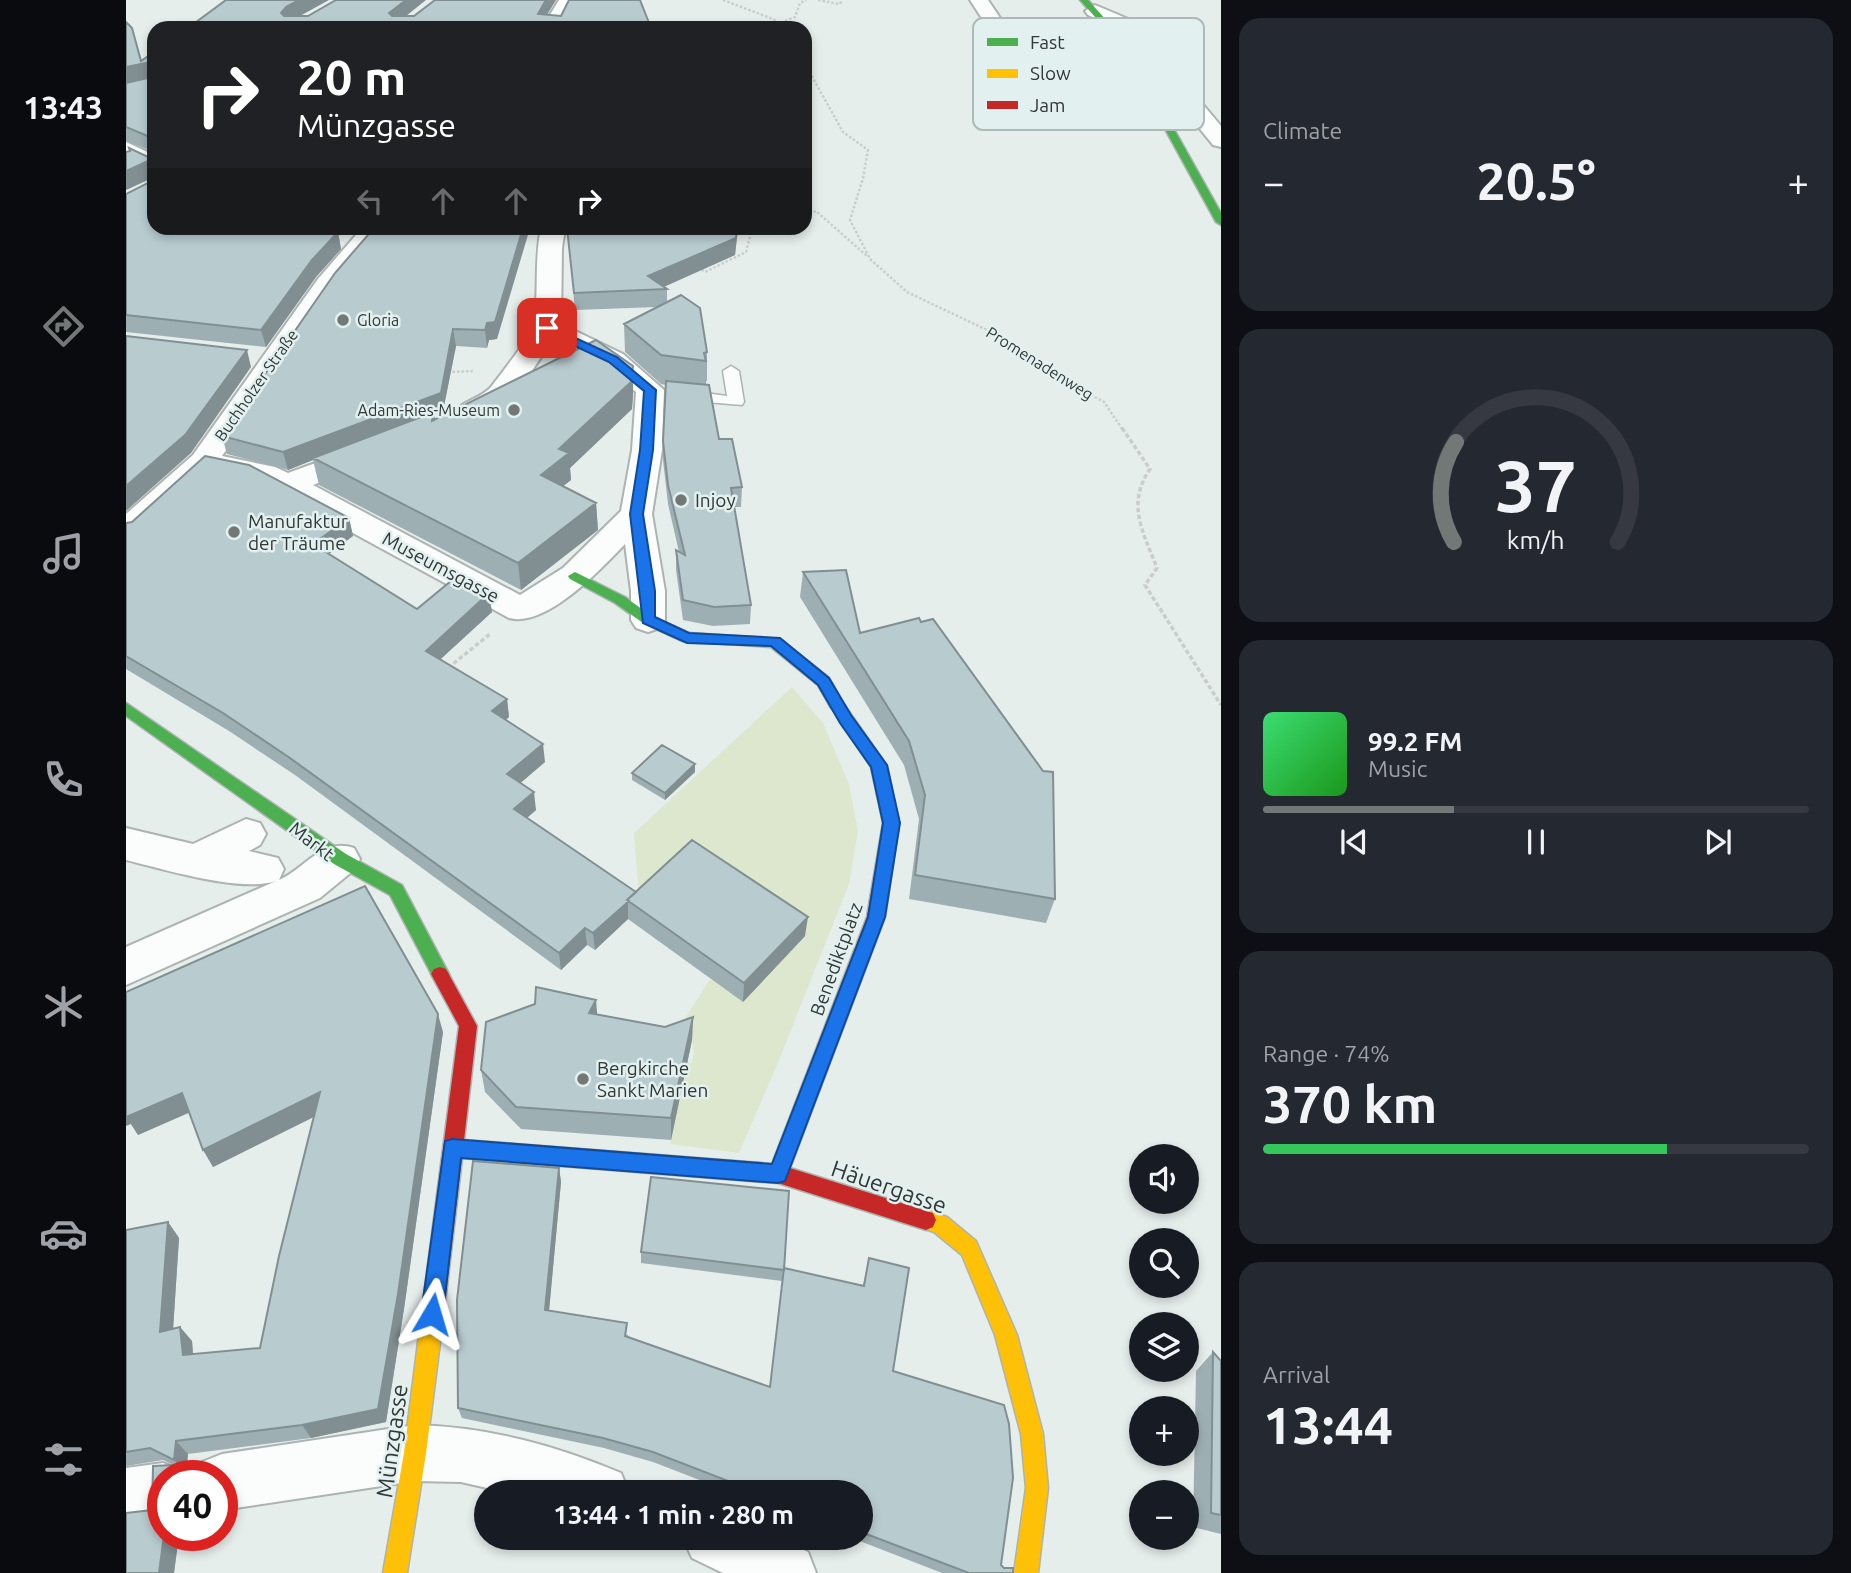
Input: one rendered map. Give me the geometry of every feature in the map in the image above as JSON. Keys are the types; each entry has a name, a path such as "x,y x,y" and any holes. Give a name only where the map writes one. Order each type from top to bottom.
{"street":[{"path":"556,21 568,0"},
{"path":"979,0 991,18"},
{"path":"1089,6 1112,18"},
{"path":"1204,122 1221,143"},
{"path":"1169,130 1221,222"},
{"path":"1198,130 1221,143"},
{"path":"126,149 147,160"},
{"path":"445,423 481,408 500,394 547,328 552,235"},
{"name":"Buchholzer Straße","path":"126,531 204,461 360,236"},
{"path":"547,328 613,360 650,390 647,450 636,514 648,591 648,620"},
{"path":"240,356 275,359"},
{"path":"287,484 386,448"},
{"name":"Museumsgasse","path":"204,461 264,474 287,484 521,610"},
{"path":"521,610 575,576 636,514"},
{"name":"Benediktplatz","path":"575,576 620,600 648,620 687,638 775,642 824,682 845,719 879,765 891,823 876,917 778,1174"},
{"name":"Markt","path":"126,708 341,859 306,886 126,967"},
{"path":"197,861 246,834"},
{"path":"126,844 197,861 264,869"},
{"name":"Münzgasse","path":"341,859 396,890 468,1026 415,1453 395,1573"},
{"name":"Häuergasse","path":"452,1148 778,1174 940,1224 969,1248 1006,1335 1032,1434 1037,1488 1026,1573"},
{"path":"238,1480 415,1453 461,1454 568,1480"},
{"path":"126,1496 147,1493"},
{"path":"738,1550 787,1573"}],"lane":[{"path":"650,390 736,402 731,371"}],"path":[{"path":"723,0 775,21"},
{"path":"786,21 795,17 800,3 806,0"},
{"path":"818,0 840,4 842,0"},
{"name":"Promenadenweg","path":"812,76 844,132 868,150 863,178 850,220 870,259 907,292 1007,340 1060,379 1104,402 1150,469 1140,480 1134,501 1157,568 1145,585 1221,705"},
{"path":"812,212 816,211 870,259"},
{"path":"696,265 705,272 746,252 750,235"},
{"path":"447,372 515,371"},
{"path":"445,670 521,610"}],"green space":[{"path":"792,687 823,723 849,784 858,831 849,884 739,1153 670,1144 687,1062 692,1063 694,1052 692,1040 665,1050 710,979 743,1001 640,909 634,833"}],"building":[{"path":"226,0 299,0 281,13 284,16 308,16 336,0 406,0 389,13 392,16 414,16 435,0 546,0 538,14 561,16 569,0 640,0 648,21 198,21"},
{"path":"126,22 132,28 141,61 147,57 147,63 126,67"},
{"path":"147,78 147,136 126,127 126,83"},
{"path":"129,148 147,157 147,161 126,171 126,152 130,151"},
{"path":"147,184 147,235 335,235 312,260 261,330 126,315 126,194"},
{"path":"368,235 521,235 495,322 487,323 485,330 453,329 441,393 283,452 222,436 335,273"},
{"path":"568,235 736,235 736,238 648,276 667,289 574,293"},
{"path":"681,295 700,308 706,361 661,355 624,324"},
{"path":"126,336 247,350 185,435 126,486"},
{"path":"596,340 633,366 631,382 559,449 569,453 541,475 596,503 518,563 313,458 434,412 432,421"},
{"path":"666,381 709,385 719,439 732,439 742,487 731,488 751,605 714,607 683,600 676,550 685,555 668,485 663,441"},
{"path":"205,456 249,465 349,518 313,544 417,609 457,576 489,593 426,651 507,699 492,711 543,744 507,774 534,792 514,809 636,892 593,933 585,928 559,953 290,758 223,713 126,656 126,523 132,522"},
{"path":"846,570 860,633 919,618 921,622 933,619 1043,771 1053,772 1055,899 915,875 925,795 909,741 803,572"},
{"path":"662,745 695,764 665,793 632,773"},
{"path":"692,840 808,917 744,983 627,900"},
{"path":"365,886 438,1014 398,1294 378,1409 302,1425 176,1441 174,1460 150,1448 126,1452 126,1230 168,1222 160,1332 180,1327 183,1355 260,1348 279,1256 320,1092 203,1150 182,1093 126,1117 126,992"},
{"name":"Bergkirche Sankt Marien","path":"536,987 596,1000 589,1013 665,1027 693,1017 671,1118 516,1107 481,1070 486,1022 535,1004"},
{"path":"473,1161 559,1168 545,1310 627,1323 625,1336 770,1387 784,1268 864,1286 869,1258 909,1268 893,1371 1004,1405 1009,1424 1013,1478 1001,1565 1004,1568 1013,1568 1013,1573 969,1573 873,1537 873,1480 725,1480 653,1452 603,1438 458,1408 457,1300"},
{"path":"651,1177 789,1191 784,1270 641,1252"},
{"path":"1213,1352 1221,1361 1221,1515 1211,1513"},
{"path":"147,1511 147,1551 162,1551 159,1573 126,1573 126,1513"}],"traffic: fast":[{"path":"1084,0 1100,18"},
{"path":"1170,130 1221,222"},
{"path":"575,576 620,600 648,620 687,638 775,642 824,682 836,704"},
{"path":"126,708 340,859 396,890 440,974"}],"traffic: slow":[{"path":"926,1220 940,1224 969,1248 1006,1335 1032,1434 1037,1488 1026,1573"},
{"path":"395,1573 415,1453 433,1311"}],"traffic: jam":[{"path":"778,1174 876,917 891,823 879,766 836,704"},
{"path":"433,1311 468,1026 440,974"},
{"path":"452,1148 778,1174 926,1220"}],"place":[{"name":"Gloria","path":"343,320"},
{"name":"Adam-Ries-Museum","path":"514,410"},
{"name":"Injoy","path":"681,500"},
{"name":"Manufaktur der Träume","path":"234,532"},
{"name":"Bergkirche Sankt Marien","path":"583,1079"}],"route":[{"path":"432,1314 452,1148 778,1174 876,917 891,823 879,765 845,719 824,682 775,642 687,638 648,620 648,591 636,514 647,450 650,390 613,360 547,328"}]}
